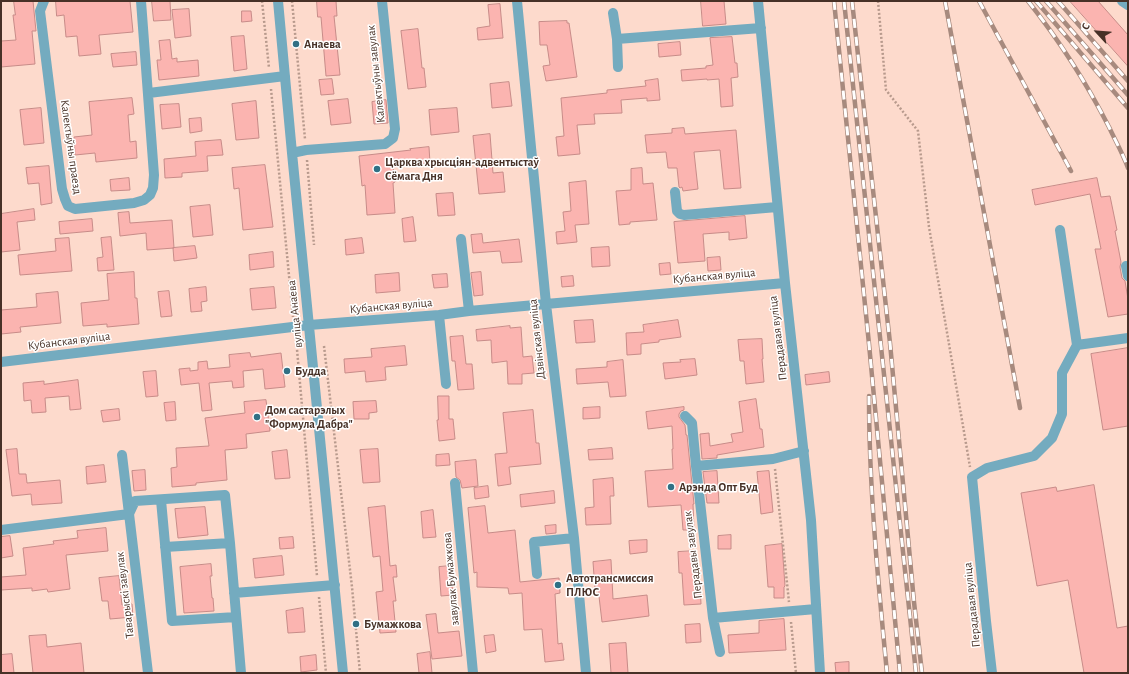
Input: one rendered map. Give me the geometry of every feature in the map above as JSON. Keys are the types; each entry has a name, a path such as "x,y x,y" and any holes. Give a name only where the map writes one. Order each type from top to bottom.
{"street":[{"name":"Калектыўны праезд","path":"43,2 40,11 62,190 64,199 68,206 75,210 134,203 144,200 153,188 154,175 149,93 141,1"},
{"name":"вуліца Анаева","path":"278,1 343,673"},
{"name":"Калектыўны завулак","path":"292,153 306,150 385,144 393,138 395,129 382,1"},
{"name":"Дзвінская вуліца","path":"517,1 546,304 574,538 586,673"},
{"name":"Перадавая вуліца","path":"758,1 777,207 811,520 820,673"},
{"path":"1122,1 1128,5"},
{"path":"613,13 617,39 618,67"},
{"path":"617,39 761,28"},
{"path":"149,93 285,76"},
{"path":"675,192 677,211 684,215 777,207"},
{"path":"972,477 987,468 1034,456 1052,438 1062,414 1062,373 1077,346 1060,230"},
{"path":"461,239 469,311"},
{"path":"1126,266 1128,276"},
{"name":"Кубанская вуліца","path":"1,362 309,325 439,315 785,282"},
{"path":"439,315 446,384"},
{"path":"1077,346 1128,338"},
{"name":"Перадавы завулак","path":"686,416 692,423 713,618 720,652"},
{"path":"696,466 773,459 804,451"},
{"name":"Таварыскі завулак","path":"122,456 148,673"},
{"name":"Перадавая вуліца","path":"972,477 992,673"},
{"name":"завулак Бумажкова","path":"455,483 473,673"},
{"path":"1,530 129,514 135,501 225,496 241,673"},
{"path":"161,500 172,621 236,617"},
{"path":"537,574 534,542 574,538"},
{"path":"165,547 230,543"},
{"path":"234,592 335,585"},
{"path":"713,618 816,609"}],"path":[{"path":"292,1 314,245"},
{"path":"878,1 886,90 918,130 929,227 972,477"},
{"path":"323,343 352,587 360,673"},
{"path":"773,459 796,673"}],"building":[{"path":"14,1 33,1 36,31 32,31 35,64 1,67 1,41 16,40 13,15 15,15"},
{"path":"56,1 130,1 133,32 99,35 101,54 79,56 77,36 66,37 64,15 57,16"},
{"path":"152,1 170,1 171,20 154,21"},
{"path":"317,1 336,1 337,16 334,16 340,75 326,76 321,17 318,17"},
{"path":"701,1 724,1 726,24 703,26"},
{"path":"1070,1 1098,1 1128,35 1128,66"},
{"path":"500,4 503,38 478,40 477,28 490,26 488,5"},
{"path":"189,9 191,36 175,38 172,10"},
{"path":"242,11 251,11 252,21 242,22"},
{"path":"567,21 567,23 569,23 577,77 546,81 543,66 550,65 547,45 540,45 539,22"},
{"path":"418,29 422,68 424,68 426,87 408,89 401,31"},
{"path":"244,36 247,69 234,71 231,37"},
{"path":"732,37 738,77 731,78 733,106 721,107 719,79 682,81 681,70 706,68 706,66 713,65 710,38"},
{"path":"170,40 172,59 177,58 177,62 198,60 199,76 159,80 157,60 161,60 159,41"},
{"path":"680,42 681,55 659,57 658,44"},
{"path":"136,52 137,65 113,67 111,54"},
{"path":"332,79 334,94 321,95 319,80"},
{"path":"658,79 660,100 647,101 647,98 621,100 622,113 594,114 595,124 577,125 580,154 558,156 556,137 564,136 561,98 607,93 607,90 646,86 645,81"},
{"path":"509,82 512,106 492,108 490,84"},
{"path":"132,98 134,114 128,115 130,142 136,141 137,158 96,162 95,153 75,155 74,137 92,135 89,102"},
{"path":"348,99 351,123 331,125 328,101"},
{"path":"386,100 388,123 374,124 372,102"},
{"path":"256,101 259,138 236,140 232,104"},
{"path":"179,104 181,127 162,129 160,105"},
{"path":"41,108 44,143 24,145 20,110"},
{"path":"457,108 459,132 431,135 429,110"},
{"path":"201,118 202,131 190,133 189,119"},
{"path":"684,128 685,134 736,130 741,188 724,189 720,150 694,152 698,189 683,191 682,187 679,187 677,168 668,168 666,152 647,153 645,135 672,133 672,129"},
{"path":"490,134 493,173 503,172 505,192 479,194 473,136"},
{"path":"221,140 223,155 207,156 208,171 182,173 182,177 165,178 164,159 196,156 195,142"},
{"path":"429,147 430,163 393,167 395,182 393,183 395,213 367,215 365,185 362,186 359,156"},
{"path":"265,165 273,227 243,230 239,188 234,189 232,168"},
{"path":"49,166 52,203 41,205 39,183 28,184 26,168"},
{"path":"642,168 643,184 653,183 657,220 630,222 630,224 619,225 616,191 631,190 631,169"},
{"path":"129,178 130,190 111,191 110,180"},
{"path":"1097,178 1101,197 1110,196 1117,230 1115,231 1121,262 1120,267 1122,278 1125,281 1128,299 1128,314 1108,317 1095,249 1101,249 1090,194 1035,205 1032,190"},
{"path":"586,181 589,224 575,225 577,242 557,244 556,232 565,231 563,212 571,211 569,183"},
{"path":"453,193 455,215 438,216 436,194"},
{"path":"210,205 213,235 193,237 190,207"},
{"path":"34,209 35,220 17,222 20,250 1,252 1,214"},
{"path":"129,212 130,223 172,220 174,248 147,250 146,233 120,236 118,213"},
{"path":"745,216 747,238 729,240 729,232 703,234 705,261 678,263 674,222"},
{"path":"413,217 416,241 404,242 402,219"},
{"path":"92,219 93,231 60,234 59,222"},
{"path":"482,234 483,243 519,239 522,262 502,263 500,251 473,253 471,235"},
{"path":"111,237 114,270 98,271 97,258 103,257 101,238"},
{"path":"69,238 72,271 20,275 18,255 56,251 55,239"},
{"path":"362,238 364,253 346,255 345,240"},
{"path":"195,246 197,258 174,261 173,248"},
{"path":"609,247 610,266 592,267 591,248"},
{"path":"273,252 274,267 250,270 249,255"},
{"path":"720,257 721,270 708,271 707,258"},
{"path":"670,263 671,274 660,275 659,264"},
{"path":"134,272 135,298 137,298 139,324 107,327 107,324 83,326 81,303 109,300 107,274"},
{"path":"481,272 483,295 474,296 471,273"},
{"path":"399,273 400,291 376,293 375,275"},
{"path":"447,274 448,287 434,288 432,275"},
{"path":"573,276 574,286 562,287 561,277"},
{"path":"206,287 207,301 201,302 202,311 191,312 189,289"},
{"path":"274,287 276,308 252,310 250,289"},
{"path":"169,291 172,316 161,317 158,292"},
{"path":"58,292 61,323 20,327 21,332 1,334 1,310 37,307 36,294"},
{"path":"593,320 595,342 576,343 574,321"},
{"path":"678,320 681,337 641,344 641,354 627,355 626,333 644,332 643,325"},
{"path":"510,326 510,328 521,327 523,357 532,356 534,373 522,374 522,384 508,384 507,361 492,363 491,340 477,341 476,330"},
{"path":"463,336 466,364 472,364 474,389 458,390 455,361 452,361 450,337"},
{"path":"762,339 764,382 746,384 744,361 740,361 738,340"},
{"path":"405,346 407,365 385,367 386,380 366,382 365,371 345,373 344,359 372,357 371,349"},
{"path":"1128,348 1128,426 1103,430 1091,354"},
{"path":"250,353 251,357 281,353 285,387 265,389 263,369 243,371 244,387 233,388 232,381 209,383 212,410 202,411 199,383 181,385 179,369 190,368 190,371 198,370 198,362 207,361 208,369 230,367 229,355"},
{"path":"695,359 697,375 665,379 663,363 681,362 680,360"},
{"path":"623,360 626,396 610,397 608,382 577,384 576,369 607,367 607,362"},
{"path":"156,371 158,396 146,397 143,372"},
{"path":"829,372 830,382 806,385 805,375"},
{"path":"78,380 81,409 70,410 69,396 45,398 46,412 32,413 31,400 24,401 23,383 44,381 44,384"},
{"path":"438,396 449,396 449,419 453,419 455,439 439,441 437,420"},
{"path":"756,399 764,447 717,455 717,458 702,459 700,434 709,433 710,446 733,442 731,434 743,432 739,402"},
{"path":"266,400 270,431 246,434 247,448 225,450 227,480 172,487 171,468 177,467 176,448 209,446 205,418 245,413 244,402"},
{"path":"376,401 377,412 369,413 369,419 354,419 353,402"},
{"path":"175,402 176,420 166,421 164,403"},
{"path":"600,407 600,418 583,419 583,408"},
{"path":"684,407 684,410 679,414 679,417 685,425 687,435 694,504 694,530 683,530 681,505 648,507 645,471 673,469 672,426 648,429 646,412"},
{"path":"119,409 120,420 103,422 101,411"},
{"path":"533,410 536,443 539,443 541,464 509,467 511,484 498,486 495,454 507,453 503,413"},
{"path":"612,448 613,459 589,460 588,450"},
{"path":"17,449 19,474 26,474 27,483 60,480 62,503 32,505 31,494 12,496 6,450"},
{"path":"378,449 380,482 363,483 360,450"},
{"path":"287,450 290,478 275,479 272,452"},
{"path":"449,454 450,465 436,466 436,455"},
{"path":"476,460 478,486 462,488 460,480 456,477 455,462"},
{"path":"104,465 106,482 87,484 86,467"},
{"path":"145,470 146,490 134,491 132,471"},
{"path":"717,471 719,503 707,503 703,472"},
{"path":"769,471 773,512 761,514 757,472"},
{"path":"613,478 614,496 610,496 611,524 586,525 585,508 594,507 593,480"},
{"path":"1094,485 1117,628 1128,626 1128,673 1084,673 1068,580 1037,586 1021,493 1056,487 1057,491"},
{"path":"488,486 489,497 475,499 474,488"},
{"path":"554,491 555,503 521,507 520,495"},
{"path":"385,506 390,566 396,565 397,577 393,577 396,601 393,601 396,632 380,633 376,592 383,591 380,556 373,557 368,508"},
{"path":"485,506 488,533 515,530 520,582 559,578 560,593 555,594 558,644 562,643 564,660 545,662 542,629 524,630 522,593 509,594 508,588 477,587 477,572 474,573 468,508"},
{"path":"205,507 208,535 178,538 175,509"},
{"path":"433,510 436,537 423,538 421,512"},
{"path":"556,525 556,533 546,534 545,526"},
{"path":"106,528 108,551 66,555 70,589 48,592 47,589 32,591 32,588 1,590 1,577 26,575 23,548 54,544 53,541 78,538 77,531"},
{"path":"731,535 731,549 718,549 718,536"},
{"path":"10,536 13,556 1,558 1,537"},
{"path":"293,537 294,548 280,549 279,538"},
{"path":"647,540 647,552 630,554 629,541"},
{"path":"782,544 785,586 784,598 774,598 774,587 768,587 765,546"},
{"path":"695,551 697,585 700,585 701,604 684,605 682,573 679,573 678,552"},
{"path":"282,556 284,575 255,578 253,559"},
{"path":"611,560 613,599 647,595 649,616 602,622 598,588 595,589 593,562"},
{"path":"211,564 212,576 210,576 214,611 184,613 180,567"},
{"path":"450,566 453,595 441,596 439,567"},
{"path":"119,576 122,605 132,604 133,617 110,619 108,601 102,601 99,578"},
{"path":"303,608 305,632 288,633 286,611"},
{"path":"436,614 438,633 459,631 462,656 432,659 426,615"},
{"path":"784,619 786,650 729,653 728,635 759,633 759,621"},
{"path":"700,624 701,642 686,643 685,625"},
{"path":"46,635 47,647 81,643 84,673 33,673 29,636"},
{"path":"494,635 496,651 486,653 484,636"},
{"path":"626,643 628,673 611,673 609,644"},
{"path":"430,652 432,673 419,673 417,654"},
{"path":"12,654 14,673 1,673 1,655"},
{"path":"316,655 317,670 301,672 300,657"},
{"path":"849,662 849,673 836,673 835,663"}],"railway":[{"path":"834,1 869,344 900,673"},
{"path":"844,1 916,673"},
{"path":"852,1 890,343 922,673"},
{"path":"945,1 1020,408"},
{"path":"979,1 1071,171"},
{"path":"1028,1 1061,46 1091,94 1109,127 1128,168"},
{"path":"1036,1 1128,108"},
{"path":"1046,1 1128,95"},
{"path":"1058,1 1128,81"},
{"path":"869,396 872,500 887,673"}],"place":[{"name":"Анаева","path":"296,44"},
{"name":"Царква хрысціян-адвентыстаў Сёмага Дня","path":"377,169"},
{"name":"Будда","path":"287,371"},
{"name":"Дом састарэлых \"Формула Дабра\"","path":"257,417"},
{"name":"Арэнда Опт Буд","path":"671,487"},
{"name":"Автотрансмиссия ПЛЮС","path":"558,585"},
{"name":"Бумажкова","path":"356,624"}]}
